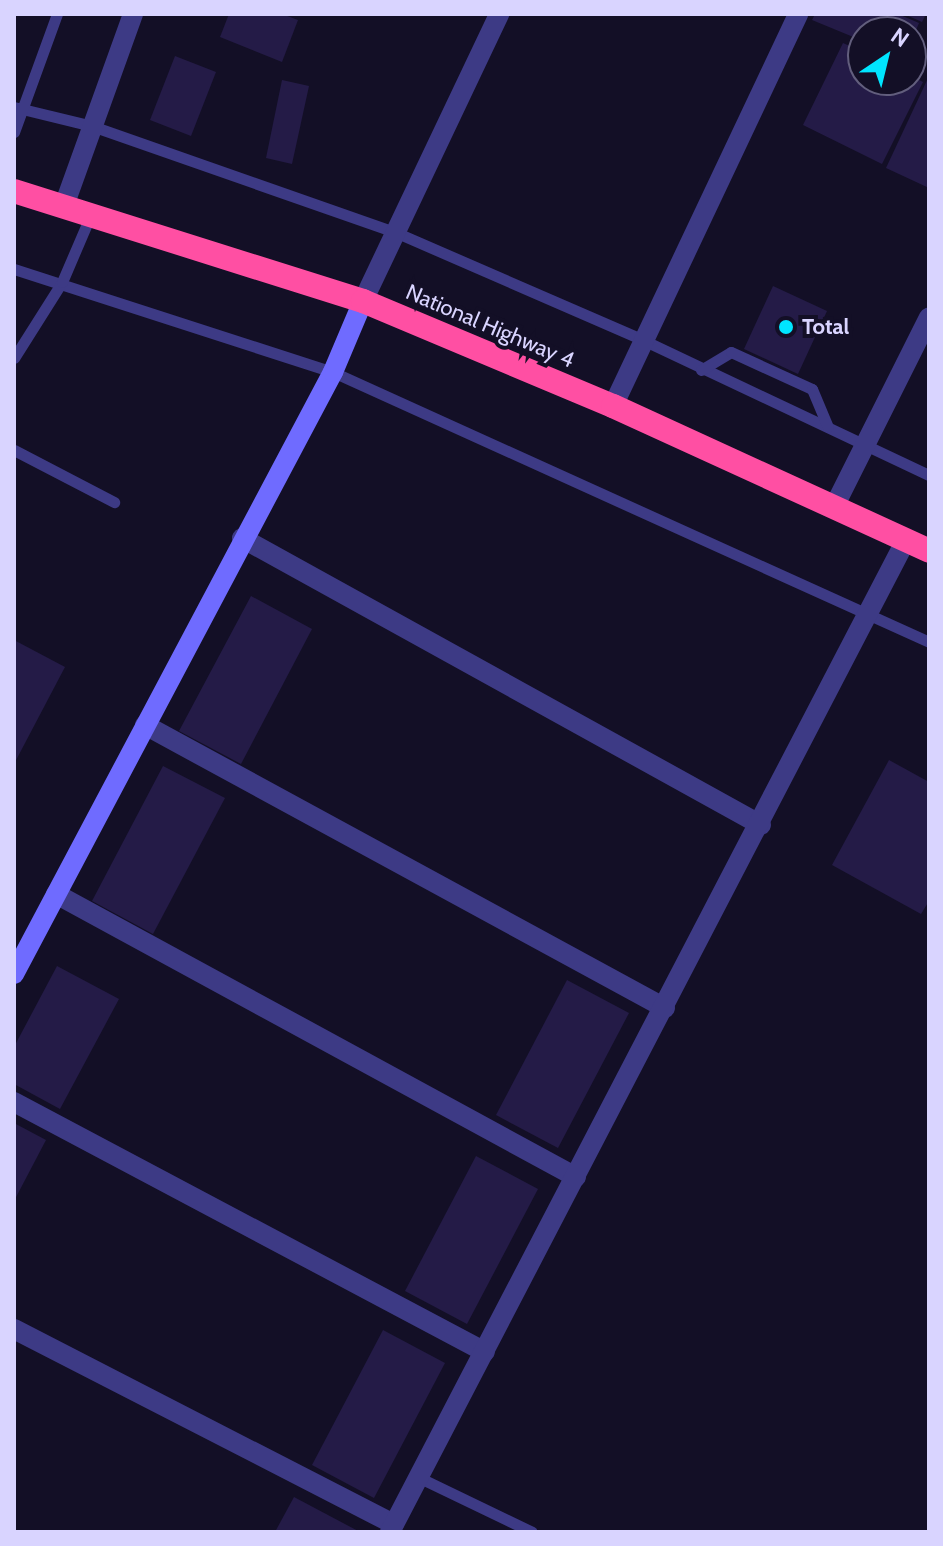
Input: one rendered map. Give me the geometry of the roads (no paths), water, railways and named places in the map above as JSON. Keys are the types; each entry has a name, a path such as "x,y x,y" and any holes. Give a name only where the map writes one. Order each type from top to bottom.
{"highway":[{"name":"National Highway 4","path":"14,191 92,211 363,301 613,406 929,551"}],"street":[{"path":"65,203 133,14"},
{"path":"14,974 242,538 333,372 363,301 499,14"},
{"path":"613,406 798,14"},
{"path":"834,507 929,317"},
{"path":"242,538 761,825"},
{"path":"14,1329 392,1528 761,825 906,540"},
{"path":"145,725 665,1008"},
{"path":"56,894 576,1177"},
{"path":"14,1102 485,1352"}],"lane":[{"path":"14,132 17,108 57,14"},
{"path":"17,108 92,126 395,232 643,340 929,475"},
{"path":"14,358 62,282 92,211"},
{"path":"14,269 333,372 929,642"},
{"path":"701,370 731,352 745,358 812,389 828,427"},
{"path":"14,450 114,502"},
{"path":"420,1478 532,1532"}],"place":[{"name":"Total","path":"786,327"}]}
